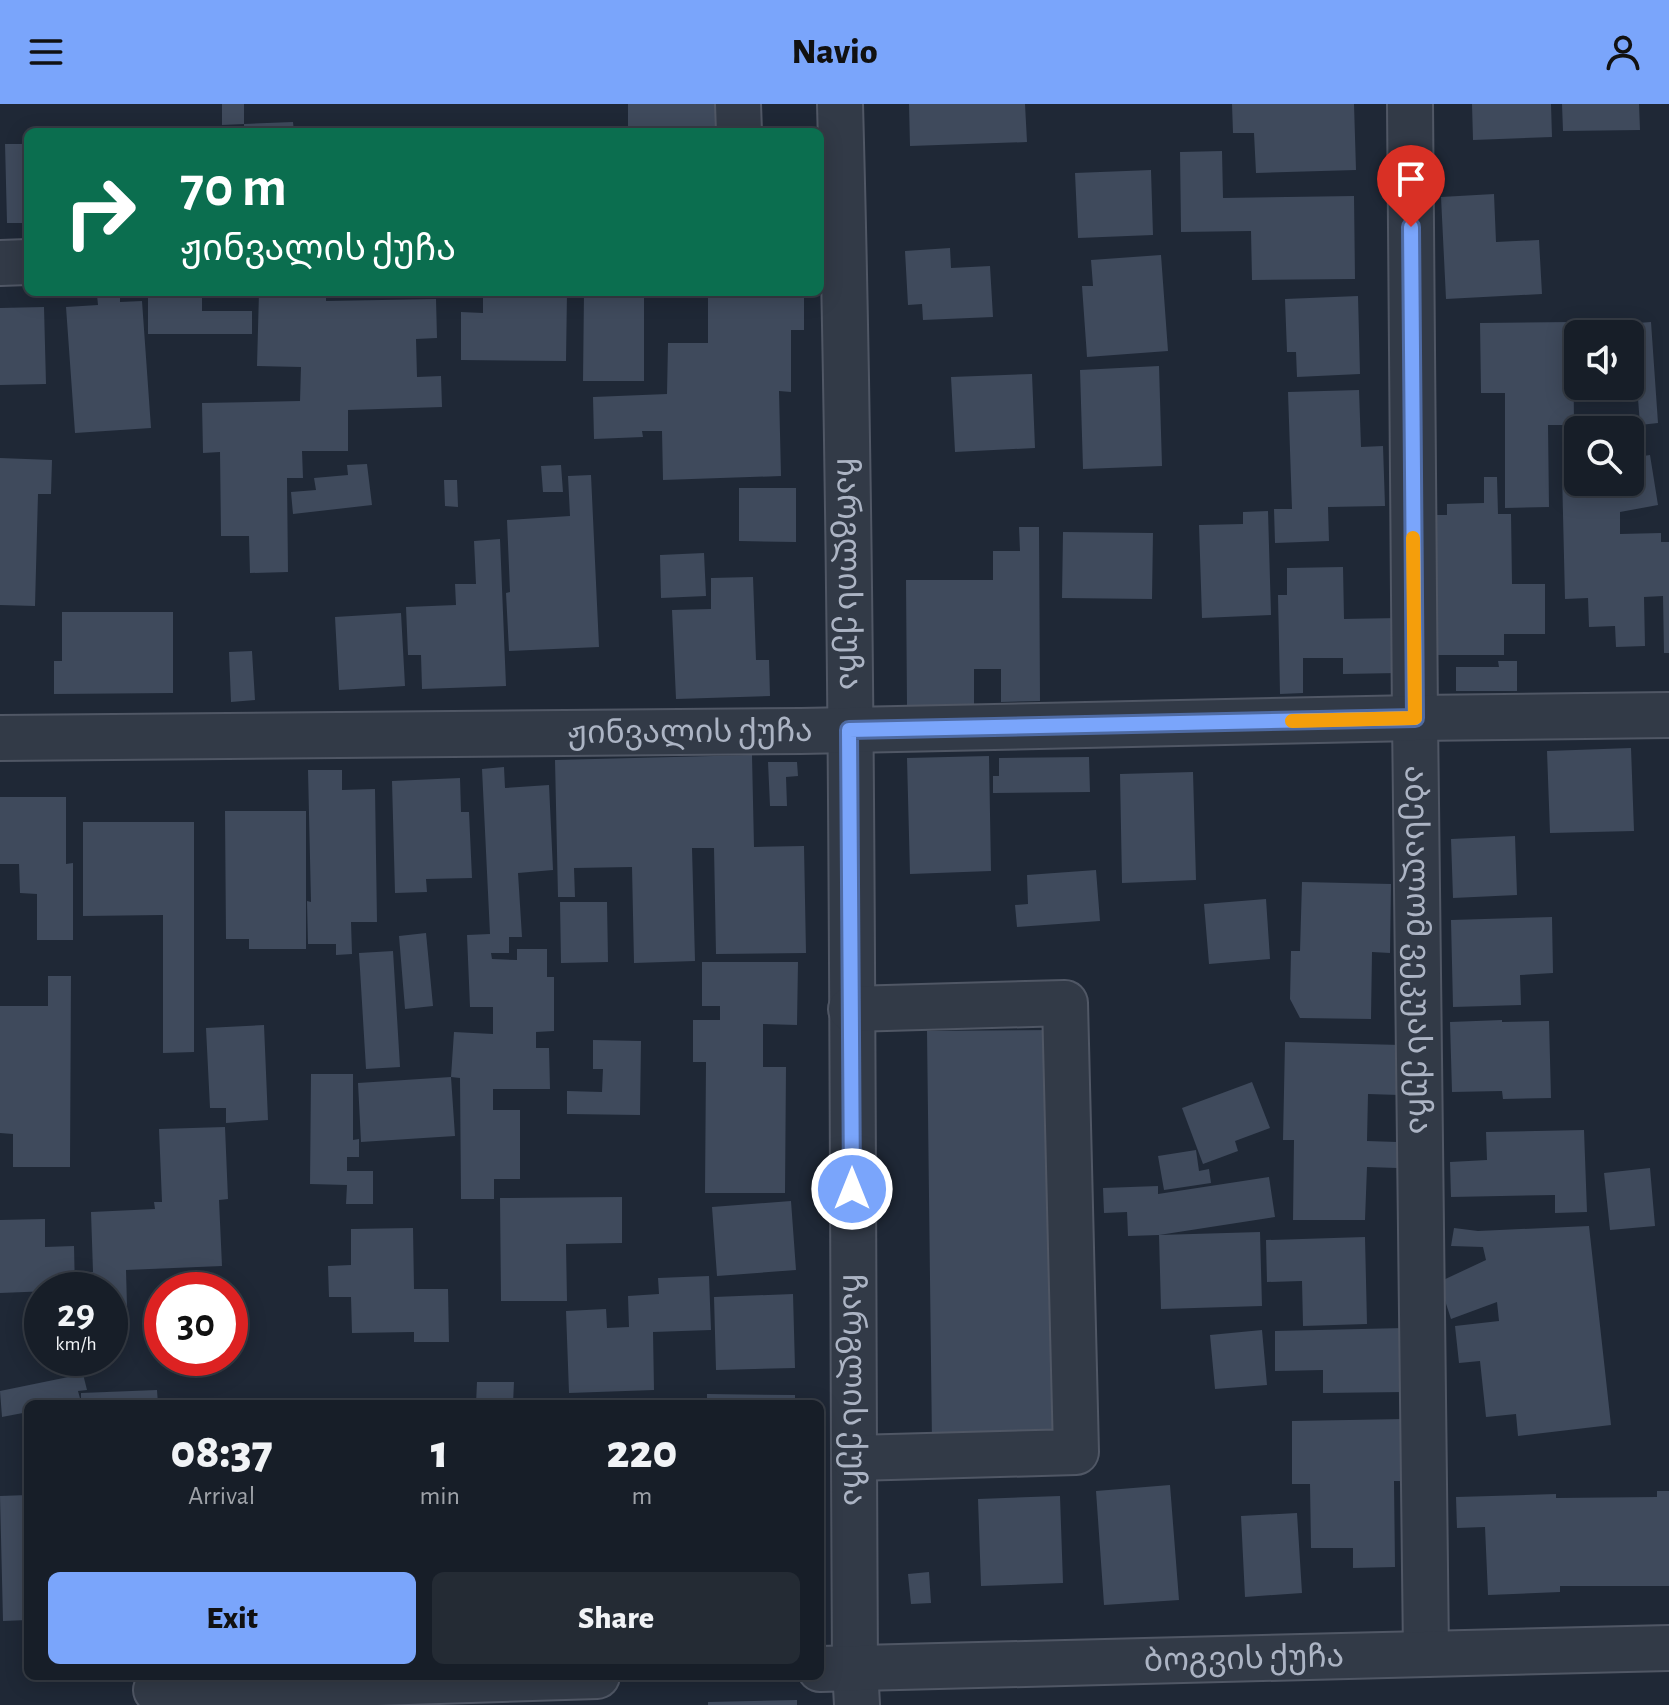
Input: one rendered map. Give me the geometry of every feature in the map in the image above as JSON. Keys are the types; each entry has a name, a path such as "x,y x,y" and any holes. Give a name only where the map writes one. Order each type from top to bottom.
{"street":[{"path":"738,104 739,128"},
{"name":"ჩარგლის ქუჩა","path":"840,104 832,245 849,730 854,1458 844,1681"},
{"name":"აბესალომ ვეკუას ქუჩა","path":"1410,104 1426,1654"},
{"path":"0,263 24,262"},
{"name":"ჟინვალის ქუჩა","path":"0,738 849,730 1669,715"},
{"path":"851,1009 1065,1003 1076,1452 854,1458"},
{"name":"ბოგვის ქუჩა","path":"844,1681 1426,1654 1669,1648"},
{"path":"156,1690 279,1695 530,1680"}],"building":[{"path":"222,104 244,104 244,124 222,125"},
{"path":"628,104 725,104 726,128 628,128"},
{"path":"909,104 1025,104 1027,142 910,146"},
{"path":"1232,104 1354,104 1356,170 1256,173 1254,133 1233,133"},
{"path":"1472,104 1551,104 1552,137 1473,140"},
{"path":"1562,104 1639,104 1640,130 1563,131"},
{"path":"293,122 294,128 244,128 244,124"},
{"path":"5,144 24,144 24,223 7,223"},
{"path":"1222,151 1223,198 1354,196 1355,279 1252,280 1251,231 1181,232 1180,152"},
{"path":"1151,170 1153,235 1078,238 1075,173"},
{"path":"1494,194 1496,242 1539,240 1542,294 1446,299 1441,197"},
{"path":"950,248 951,268 990,266 993,317 923,320 922,304 908,305 905,251"},
{"path":"1161,255 1168,351 1087,357 1082,286 1093,286 1091,260"},
{"path":"97,296 120,296 120,302 142,301 151,428 75,433 66,307 98,305"},
{"path":"202,296 202,311 252,311 252,334 148,334 148,298"},
{"path":"259,296 326,296 326,301 436,299 437,338 416,339 417,377 441,376 442,407 348,410 348,451 302,451 303,478 287,478 288,572 250,573 249,536 221,536 220,452 203,453 202,403 300,401 301,367 257,366"},
{"path":"483,296 567,296 566,361 461,360 461,312 483,313"},
{"path":"584,296 644,296 644,381 583,381"},
{"path":"708,296 804,296 804,330 791,330 791,392 779,391 781,476 663,480 662,431 642,431 643,437 594,439 593,397 667,394 668,343 708,343"},
{"path":"1358,296 1360,374 1297,377 1296,352 1287,352 1285,299"},
{"path":"44,307 46,384 0,385 0,308"},
{"path":"1564,322 1564,400 1574,400 1574,416 1564,416 1564,425 1548,425 1549,507 1505,508 1505,393 1481,393 1480,323"},
{"path":"1651,322 1658,423 1644,425 1644,416 1639,416 1638,400 1644,400 1644,323"},
{"path":"1159,366 1162,466 1083,469 1080,370"},
{"path":"1032,374 1035,448 955,452 951,377"},
{"path":"1359,390 1361,447 1383,446 1385,506 1328,507 1329,541 1275,543 1274,509 1292,509 1288,392"},
{"path":"1650,455 1658,505 1620,512 1620,534 1661,533 1661,542 1669,542 1669,653 1664,653 1663,596 1644,597 1645,646 1616,647 1615,626 1589,627 1588,598 1565,599 1562,472 1564,496 1644,496 1644,456"},
{"path":"0,458 52,460 51,494 38,494 35,606 0,605"},
{"path":"367,464 372,505 293,514 291,492 316,490 314,478 348,475 347,465"},
{"path":"561,465 563,492 543,492 541,466"},
{"path":"591,475 599,647 509,651 507,520 570,516 568,476"},
{"path":"1484,477 1497,477 1498,514 1511,514 1512,584 1545,584 1545,634 1504,634 1504,655 1426,655 1425,515 1447,515 1447,504 1484,503"},
{"path":"444,480 457,480 458,507 445,506"},
{"path":"739,488 796,488 796,542 739,541"},
{"path":"1268,511 1271,615 1202,618 1199,525 1243,524 1243,512"},
{"path":"1019,527 1039,527 1040,701 1001,702 1001,669 974,669 974,706 907,707 906,580 993,580 993,551 1020,551"},
{"path":"1063,532 1153,533 1152,599 1062,598"},
{"path":"500,539 506,686 422,689 421,655 408,655 406,607 456,605 455,584 476,584 474,541"},
{"path":"704,553 706,596 661,598 660,555"},
{"path":"1343,567 1344,619 1398,618 1398,673 1343,674 1343,658 1303,658 1303,693 1280,694 1278,595 1287,595 1287,568"},
{"path":"753,577 756,660 769,660 770,696 676,699 672,610 711,609 711,578"},
{"path":"62,612 173,612 173,693 54,694 54,661 62,661"},
{"path":"401,613 405,686 339,690 335,617"},
{"path":"252,651 255,700 231,702 229,652"},
{"path":"1498,661 1517,661 1517,691 1456,691 1456,667 1499,667"},
{"path":"1631,748 1634,831 1550,833 1547,751"},
{"path":"752,755 754,847 804,846 806,953 716,954 714,848 692,848 695,961 634,963 632,867 574,868 575,897 558,897 555,760"},
{"path":"989,756 991,871 910,874 907,758"},
{"path":"1089,757 1090,792 993,793 993,776 999,776 999,758"},
{"path":"768,762 797,762 798,776 786,777 787,806 770,806"},
{"path":"504,767 505,788 549,785 553,870 518,873 522,937 509,937 509,953 491,953 492,959 517,960 517,949 547,949 547,977 554,977 554,1031 536,1032 536,1048 549,1048 550,1089 493,1089 493,1110 520,1110 520,1179 494,1179 494,1199 461,1199 460,1078 451,1077 454,1032 493,1034 493,1007 470,1007 467,935 490,934 482,769"},
{"path":"308,770 342,770 342,790 375,789 377,922 351,922 352,954 336,955 336,944 308,944 307,901 311,902"},
{"path":"1193,772 1196,880 1122,883 1120,774"},
{"path":"460,778 461,812 469,812 472,878 426,879 427,892 395,893 392,781"},
{"path":"0,797 66,797 66,864 73,863 73,940 37,940 37,894 20,893 19,864 0,864"},
{"path":"225,811 306,811 306,949 249,949 249,939 226,939"},
{"path":"83,822 194,822 194,1052 163,1053 163,915 83,916"},
{"path":"1515,836 1517,895 1453,898 1451,839"},
{"path":"1096,870 1100,921 1017,927 1015,905 1028,904 1027,875"},
{"path":"1302,882 1391,884 1390,953 1372,952 1371,1019 1300,1018 1290,999 1291,951 1300,951"},
{"path":"1266,899 1270,959 1209,964 1204,904"},
{"path":"560,902 607,902 608,962 561,963"},
{"path":"1552,917 1553,973 1520,975 1521,1005 1453,1007 1451,920"},
{"path":"426,933 433,1006 405,1009 399,936"},
{"path":"393,951 400,1067 366,1069 359,953"},
{"path":"702,962 798,962 797,1025 763,1024 763,1067 786,1067 785,1193 705,1193 706,1062 693,1062 693,1020 720,1020 720,1006 702,1006"},
{"path":"48,976 71,976 70,1167 13,1167 13,1134 0,1133 0,1006 48,1006"},
{"path":"1549,1021 1551,1098 1503,1099 1502,1091 1452,1092 1450,1022"},
{"path":"264,1025 268,1120 226,1123 226,1108 210,1108 206,1028"},
{"path":"1061,1030 1066,1442 932,1444 927,1031"},
{"path":"593,1040 641,1041 640,1115 567,1114 567,1091 602,1092 603,1069 593,1069"},
{"path":"1285,1042 1401,1045 1399,1095 1368,1094 1367,1141 1397,1142 1397,1168 1367,1167 1365,1220 1293,1220 1294,1140 1283,1140"},
{"path":"311,1074 353,1074 353,1140 359,1139 359,1157 347,1157 347,1171 373,1171 373,1204 346,1204 347,1185 310,1184"},
{"path":"451,1077 455,1136 361,1142 358,1083"},
{"path":"1252,1082 1270,1128 1235,1141 1238,1151 1203,1164 1182,1108"},
{"path":"225,1127 228,1199 219,1200 222,1266 93,1272 91,1212 155,1209 154,1202 162,1202 159,1129"},
{"path":"1584,1130 1587,1212 1555,1213 1555,1195 1451,1197 1450,1162 1487,1160 1486,1132"},
{"path":"1196,1150 1199,1171 1209,1169 1211,1183 1164,1190 1158,1156"},
{"path":"1650,1168 1655,1226 1610,1230 1604,1173"},
{"path":"1269,1177 1275,1217 1159,1235 1128,1236 1127,1212 1104,1213 1103,1188 1158,1186 1158,1194"},
{"path":"622,1197 622,1243 566,1244 567,1301 501,1301 500,1198"},
{"path":"791,1201 796,1270 717,1276 712,1207"},
{"path":"45,1219 45,1247 74,1246 75,1272 24,1272 24,1292 0,1293 0,1220"},
{"path":"1589,1226 1611,1425 1518,1436 1516,1414 1486,1417 1480,1361 1459,1363 1455,1326 1499,1321 1497,1302 1451,1319 1439,1282 1486,1260 1483,1247 1451,1246 1454,1228 1478,1231"},
{"path":"413,1228 414,1289 448,1289 449,1342 414,1342 414,1332 352,1333 351,1297 329,1297 328,1266 351,1265 351,1229"},
{"path":"1260,1232 1262,1306 1161,1309 1159,1235"},
{"path":"1365,1237 1367,1324 1303,1326 1302,1281 1267,1282 1266,1240"},
{"path":"709,1276 711,1330 653,1332 654,1390 569,1393 566,1311 606,1309 607,1328 629,1327 628,1296 659,1294 658,1278"},
{"path":"793,1294 795,1368 716,1370 714,1297"},
{"path":"1404,1328 1405,1392 1323,1393 1323,1370 1275,1371 1275,1331"},
{"path":"1262,1330 1267,1385 1215,1389 1210,1335"},
{"path":"84,1376 87,1390 78,1391 80,1400 24,1400 24,1413 2,1417 0,1391"},
{"path":"477,1382 514,1382 513,1400 476,1400"},
{"path":"157,1390 158,1400 81,1400 81,1393"},
{"path":"707,1394 795,1395 795,1400 707,1400"},
{"path":"1405,1419 1406,1481 1394,1481 1395,1567 1353,1568 1353,1548 1311,1548 1310,1484 1292,1484 1292,1421"},
{"path":"1170,1485 1179,1600 1104,1605 1096,1491"},
{"path":"1657,1491 1669,1491 1669,1586 1560,1586 1560,1592 1488,1595 1485,1527 1457,1528 1456,1497 1556,1494 1556,1498 1657,1497"},
{"path":"24,1495 24,1620 3,1621 0,1496"},
{"path":"1060,1496 1063,1583 981,1586 978,1499"},
{"path":"1297,1513 1302,1593 1245,1597 1241,1516"},
{"path":"929,1572 931,1603 911,1604 908,1574"},
{"path":"797,1700 797,1705 708,1705 708,1702"}],"slow traffic":[{"path":"1292,721 1415,718 1413,538"}],"route":[{"path":"852,1189 849,730 1415,718 1411,227"}]}
